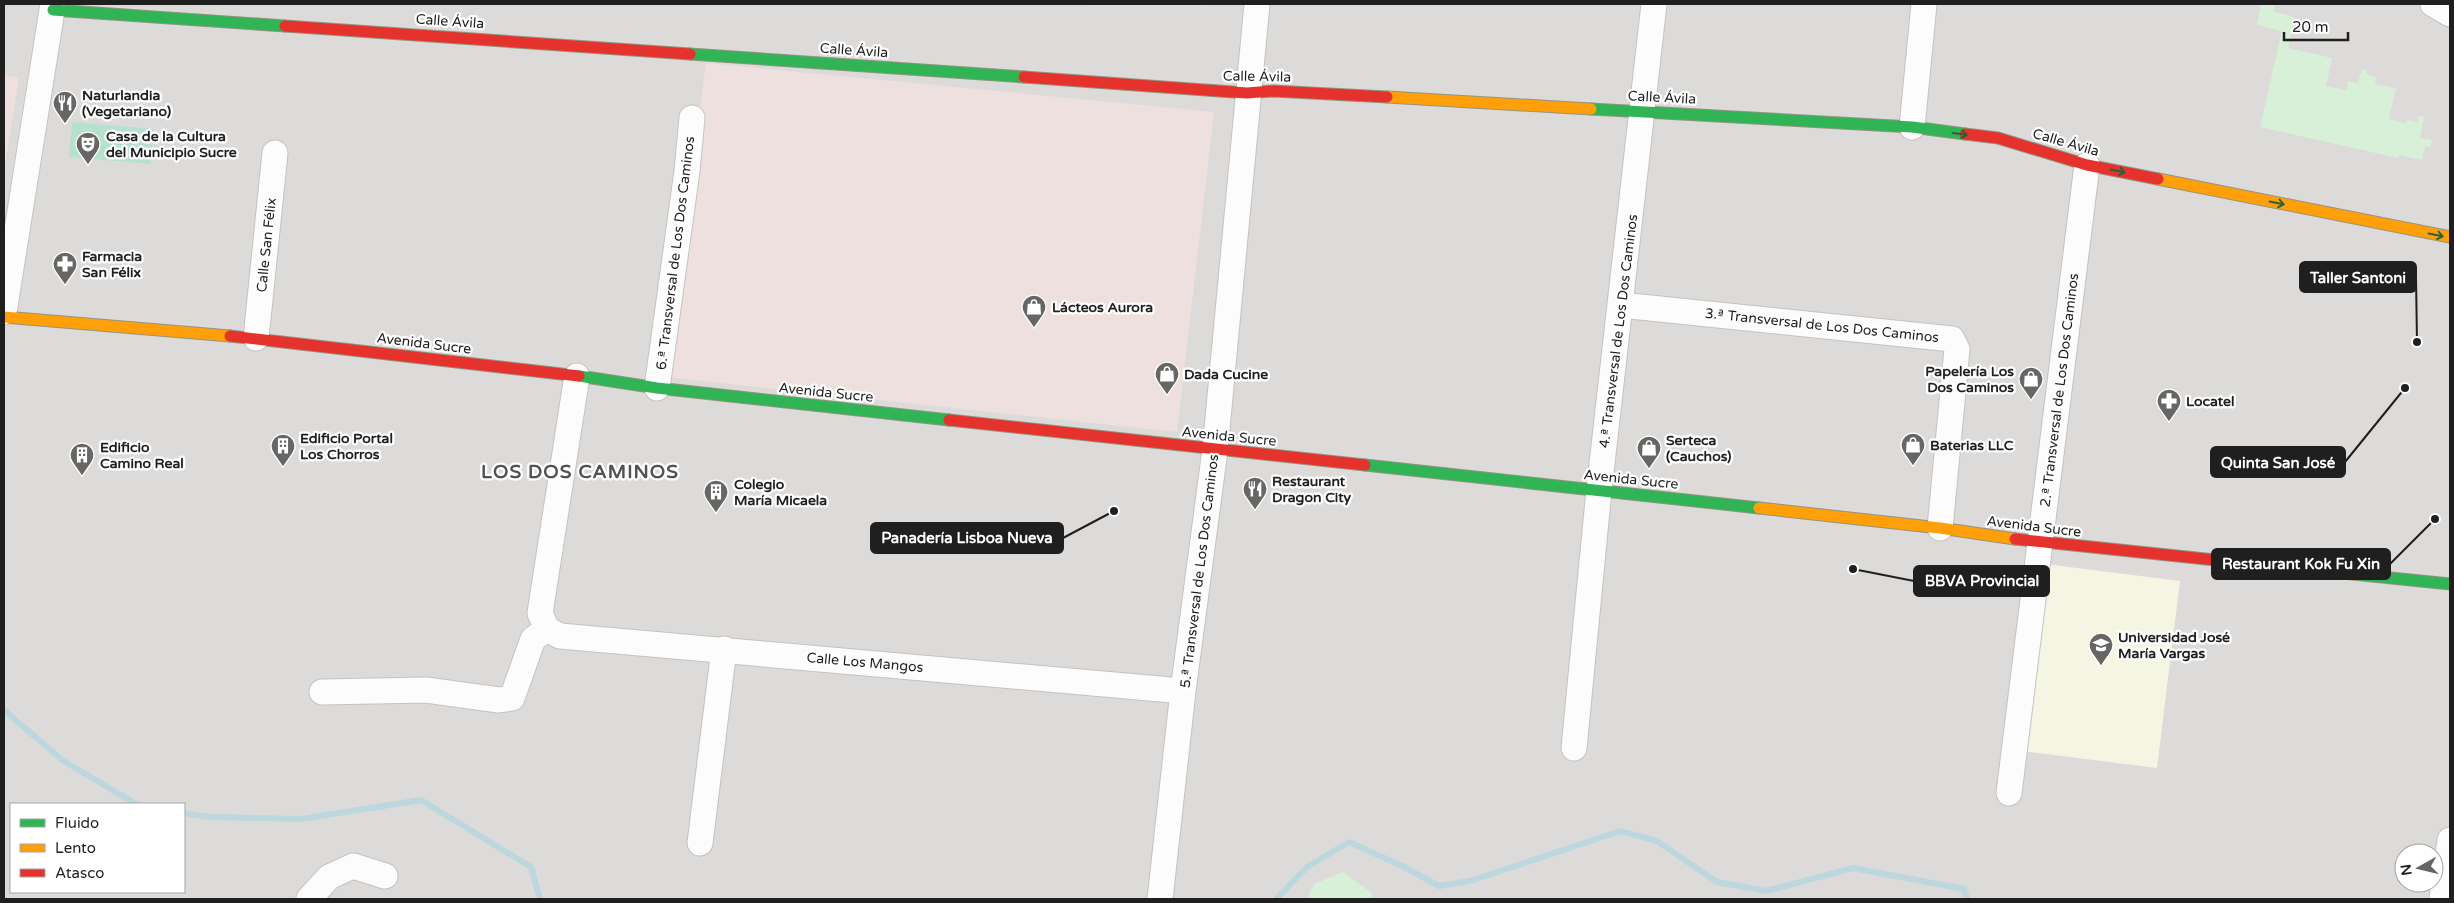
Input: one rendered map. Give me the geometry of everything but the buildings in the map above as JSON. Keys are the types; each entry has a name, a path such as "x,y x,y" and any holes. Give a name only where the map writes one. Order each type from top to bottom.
{"main road":[{"name":"Calle Ávila","path":"53,7 1247,93 1273,91 1643,110 1912,127 1998,138 2087,165 2450,237"},
{"name":"Avenida Sucre","path":"4,317 256,338 577,376 657,388 1940,528 2040,544 2450,584"}],"street":[{"name":"5.ª Transversal de Los Dos Caminos","path":"1160,899 1183,691 1215,450 1247,93 1257,4"},
{"name":"4.ª Transversal de Los Dos Caminos","path":"1574,748 1599,490 1654,4"},
{"path":"1912,127 1924,4"},
{"path":"4,312 53,7"},
{"name":"6.ª Transversal de Los Dos Caminos","path":"657,388 686,181 692,118"},
{"name":"Calle San Félix","path":"256,338 274,153"},
{"name":"2.ª Transversal de Los Dos Caminos","path":"2010,793 2087,165"},
{"name":"3.ª Transversal de Los Dos Caminos","path":"1621,305 1952,339 1957,348 1940,528"},
{"path":"322,692 426,690 499,700 512,698 533,639 547,629 540,613 577,376"},
{"name":"Calle Los Mangos","path":"547,629 560,636 1183,691"},
{"path":"700,843 724,649"},
{"path":"2442,899 2450,840"},
{"path":"309,899 330,877 353,866 386,876"}],"shaded area":[{"name":"LOS DOS CAMINOS","path":"4,4 2450,4 2450,899 4,899"},
{"path":"1087,4 1206,4 1200,59 1082,45"},
{"path":"706,63 1214,112 1177,432 665,377"},
{"path":"4,75 19,78 4,170"},
{"name":"Locatel","path":"2218,342 2290,352 2267,522 2194,512"},
{"name":"Universidad José María Vargas","path":"2045,564 2180,581 2157,768 2022,751"}],"green space":[{"path":"2261,4 2275,4 2274,12 2295,17 2288,48 2332,58 2326,86 2346,90 2348,81 2358,83 2362,69 2367,70 2366,74 2376,77 2375,84 2396,88 2389,119 2406,123 2407,120 2418,122 2419,116 2424,117 2420,138 2432,140 2430,147 2425,146 2422,160 2399,155 2398,158 2260,127 2282,31 2257,25"},
{"path":"72,122 154,129 150,164 69,157"},
{"path":"1343,872 1372,893 1372,899 1307,899 1314,884"}],"waterway":[{"path":"4,710 62,760 134,803"},
{"path":"185,813 209,817 301,819 421,800 531,867 540,899"},
{"path":"1276,899 1307,867 1349,842 1402,866 1439,886 1470,881 1620,831 1657,841 1717,882 1766,891 1853,868 1964,889 1967,899"}],"traffic: fast":[{"path":"53,10 285,26"},
{"path":"690,54 1024,77"},
{"path":"1591,109 1912,127 1965,134"},
{"path":"579,376 657,388 949,420"},
{"path":"1365,465 1759,508"},
{"path":"2244,563 2450,584"}],"traffic: slow":[{"path":"1387,97 1591,109"},
{"path":"2158,179 2450,237"},
{"path":"4,317 230,336"},
{"path":"1759,508 1940,528 2015,539"}],"traffic: jam":[{"path":"285,26 690,54"},
{"path":"1024,77 1247,93 1273,91 1387,97"},
{"path":"1965,134 1998,138 2087,165 2158,179"},
{"path":"230,336 579,376"},
{"path":"949,420 1365,465"},
{"path":"2015,539 2244,563"}],"place":[{"name":"Naturlandia (Vegetariano)","path":"65,124"},
{"name":"Casa de la Cultura del Municipio Sucre","path":"88,165"},
{"name":"Farmacia San Félix","path":"65,285"},
{"name":"Lácteos Aurora","path":"1034,328"},
{"name":"Taller Santoni","path":"2417,342"},
{"name":"Quinta San José","path":"2405,388"},
{"name":"Dada Cucine","path":"1167,395"},
{"name":"Papelería Los Dos Caminos","path":"2031,400"},
{"name":"Locatel","path":"2169,422"},
{"name":"Baterias LLC","path":"1913,466"},
{"name":"Edificio Portal Los Chorros","path":"283,467"},
{"name":"Serteca (Cauchos)","path":"1649,469"},
{"name":"Edificio Camino Real","path":"82,476"},
{"name":"Restaurant Dragon City","path":"1255,510"},
{"name":"Panadería Lisboa Nueva","path":"1114,511"},
{"name":"Colegio María Micaela","path":"716,513"},
{"name":"Restaurant Kok Fu Xin","path":"2435,519"},
{"name":"BBVA Provincial","path":"1853,569"},
{"name":"Universidad José María Vargas","path":"2101,666"}],"district":[{"name":"LOS DOS CAMINOS","path":"580,471"}]}
